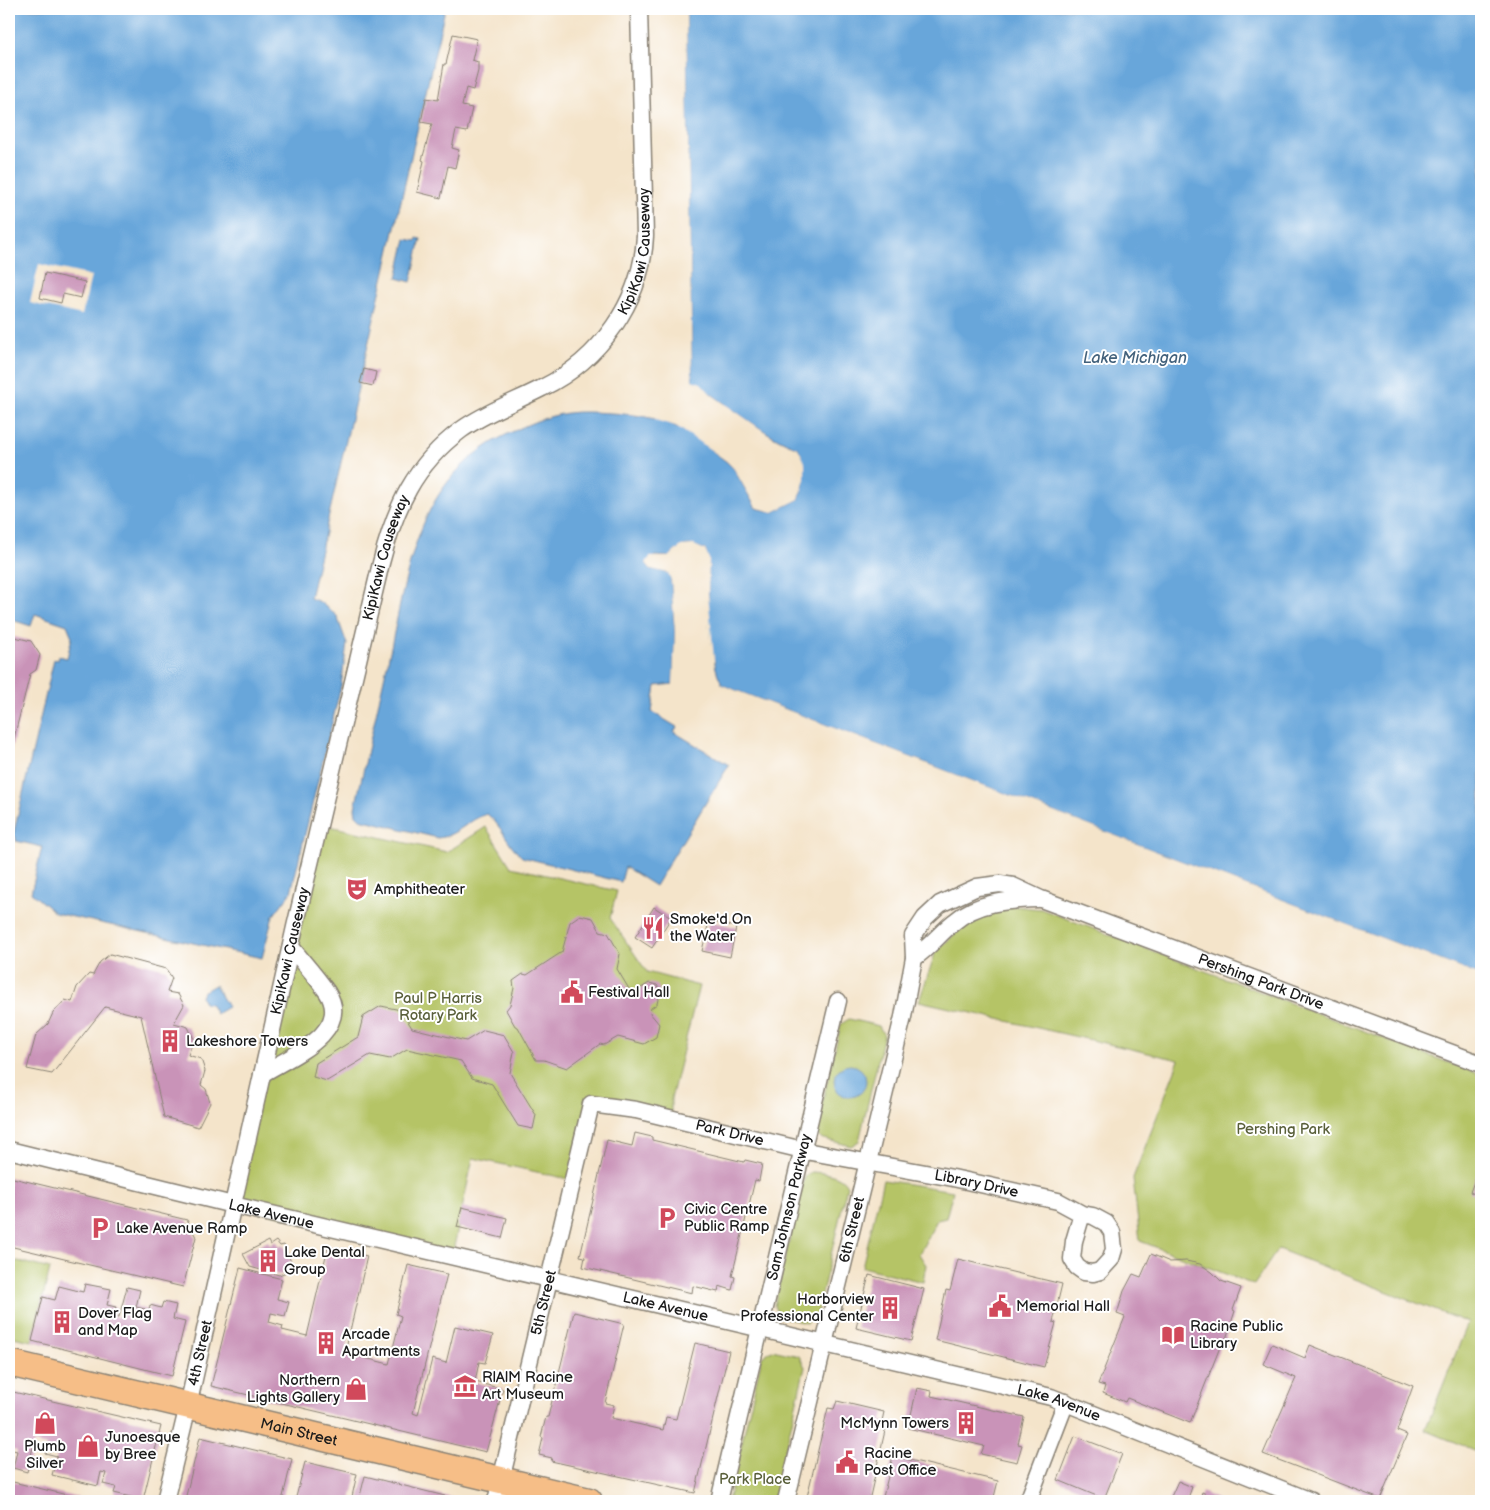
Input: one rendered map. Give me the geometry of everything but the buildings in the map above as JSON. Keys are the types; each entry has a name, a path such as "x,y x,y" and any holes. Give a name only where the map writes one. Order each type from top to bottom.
{"main road":[{"name":"Main Street","path":"9,1363 188,1406 499,1491 589,1501"}],"street":[{"name":"KipiKawi Causeway","path":"233,1205 291,947 381,563 394,517 407,490 429,460 461,431 555,381 587,358 610,333 632,293 644,253 645,236 639,9"},
{"name":"Pershing Park Drive","path":"960,893 977,887 1000,884 1013,886 1041,899 1481,1064"},
{"name":"6th Street","path":"786,1501 903,1016 914,958 913,936 925,918 940,904 960,893"},
{"name":"Pershing Park Drive","path":"914,958 932,946 954,922 970,911 993,902 1041,899"},
{"path":"262,1074 316,1041 327,1031 332,1023 333,1007 328,994 291,947"},
{"name":"Sam Johnson Parkway","path":"719,1501 838,1001"},
{"name":"Park Drive","path":"591,1104 636,1110 868,1164"},
{"name":"5th Street","path":"499,1491 591,1104"},
{"name":"Lake Avenue","path":"9,1150 233,1205 550,1278 1066,1402 1310,1501"},
{"name":"Library Drive","path":"868,1164 953,1178 1058,1201 1082,1214"},
{"name":"4th Street","path":"165,1501 233,1205"},
{"path":"1028,1501 1066,1402"}],"green space":[{"name":"Paul P Harris Rotary Park","path":"320,824 447,852 486,827 511,867 617,891 610,918 647,972 699,986 671,1099 671,1118 591,1104 573,1180 473,1158 452,1256 233,1205"},
{"name":"Pershing Park","path":"1013,906 1041,909 1481,1075 1481,1453 1425,1430 1468,1323 1278,1249 1254,1285 1140,1241 1133,1178 1179,1060 919,1001 936,951 973,918"},
{"path":"849,1019 879,1026 884,1035 859,1141 851,1146 820,1138 816,1129 841,1024"},
{"path":"812,1172 837,1177 845,1182 847,1186 817,1315 807,1323 779,1317 774,1306 803,1181 806,1175"},
{"path":"883,1180 953,1191 946,1218 937,1220 919,1254 926,1265 923,1282 862,1267"},
{"path":"18,1261 50,1269 32,1341 9,1336 9,1269 10,1263"},
{"name":"Park Place","path":"772,1350 799,1356 805,1367 773,1501 728,1501 762,1357"}],"water":[{"path":"9,9 445,9 310,598 320,602 337,616 347,644 341,686 291,892 273,916 262,958 55,913 31,893 42,847 16,841 16,837 13,836 54,659 58,660 59,656 67,658 72,637 67,625 35,614 31,626 9,619"},
{"name":"Lake Michigan","path":"686,9 1481,9 1481,976 722,685 710,640 708,560 705,550 689,545 678,549 669,557 655,556 646,563 651,569 669,573 675,633 673,684 656,686 652,712 677,727 674,732 729,765 655,886 625,867 621,882 522,857 487,814 445,837 438,838 360,819 356,815 355,808 412,555 423,524 438,496 457,471 483,448 525,426 560,414 588,412 645,417 656,419 684,431 727,462 734,469 756,508 773,512 799,499 803,485 804,467 798,448 766,432 744,418 701,385 692,381"},
{"path":"417,238 421,239 411,282 397,278 406,239 416,241"},
{"path":"215,985 228,1007 216,1014 210,1004 204,1003 201,997 203,992"},
{"path":"850,1065 862,1069 866,1081 862,1093 850,1097 838,1093 834,1081 838,1069"}],"pier":[{"path":"683,9 686,9 692,380 701,383 712,395 778,441 798,448 805,462 805,479 799,499 773,512 756,507 734,469 727,461 676,426 655,420 655,418 678,424 729,460 736,467 758,505 772,509 797,497 803,479 802,463 796,450 777,443 710,397 700,385 690,381"},
{"path":"39,264 91,276 82,315 30,303"},
{"path":"694,545 705,550 709,559 708,593 715,670 722,685 1481,976 1481,978 721,687 713,671 705,593 706,560 703,552 694,548 682,548 670,560 655,559 649,563 653,567 670,571 674,580 677,633 676,684 673,684 675,632 671,580 668,573 651,569 646,563 650,557 669,557 681,546"}],"place":[{"name":"Amphitheater","path":"357,889"},
{"name":"Smoke'd On the Water","path":"653,928"},
{"name":"Festival Hall","path":"572,992"},
{"name":"Lakeshore Towers","path":"170,1041"},
{"name":"Civic Centre Public Ramp","path":"667,1218"},
{"name":"Lake Avenue Ramp","path":"100,1228"},
{"name":"Lake Dental Group","path":"268,1261"},
{"name":"Memorial Hall","path":"1000,1306"},
{"name":"Harborview Professional Center","path":"890,1308"},
{"name":"Dover Flag and Map","path":"62,1322"},
{"name":"Racine Public Library","path":"1173,1335"},
{"name":"Arcade Apartments","path":"326,1343"},
{"name":"R|A|M Racine Art Museum","path":"465,1386"},
{"name":"Northern Lights Gallery","path":"356,1389"},
{"name":"Plumb Silver","path":"45,1423"},
{"name":"McMynn Towers","path":"966,1423"},
{"name":"Junoesque by Bree","path":"88,1446"},
{"name":"Racine Post Office","path":"847,1462"}]}
